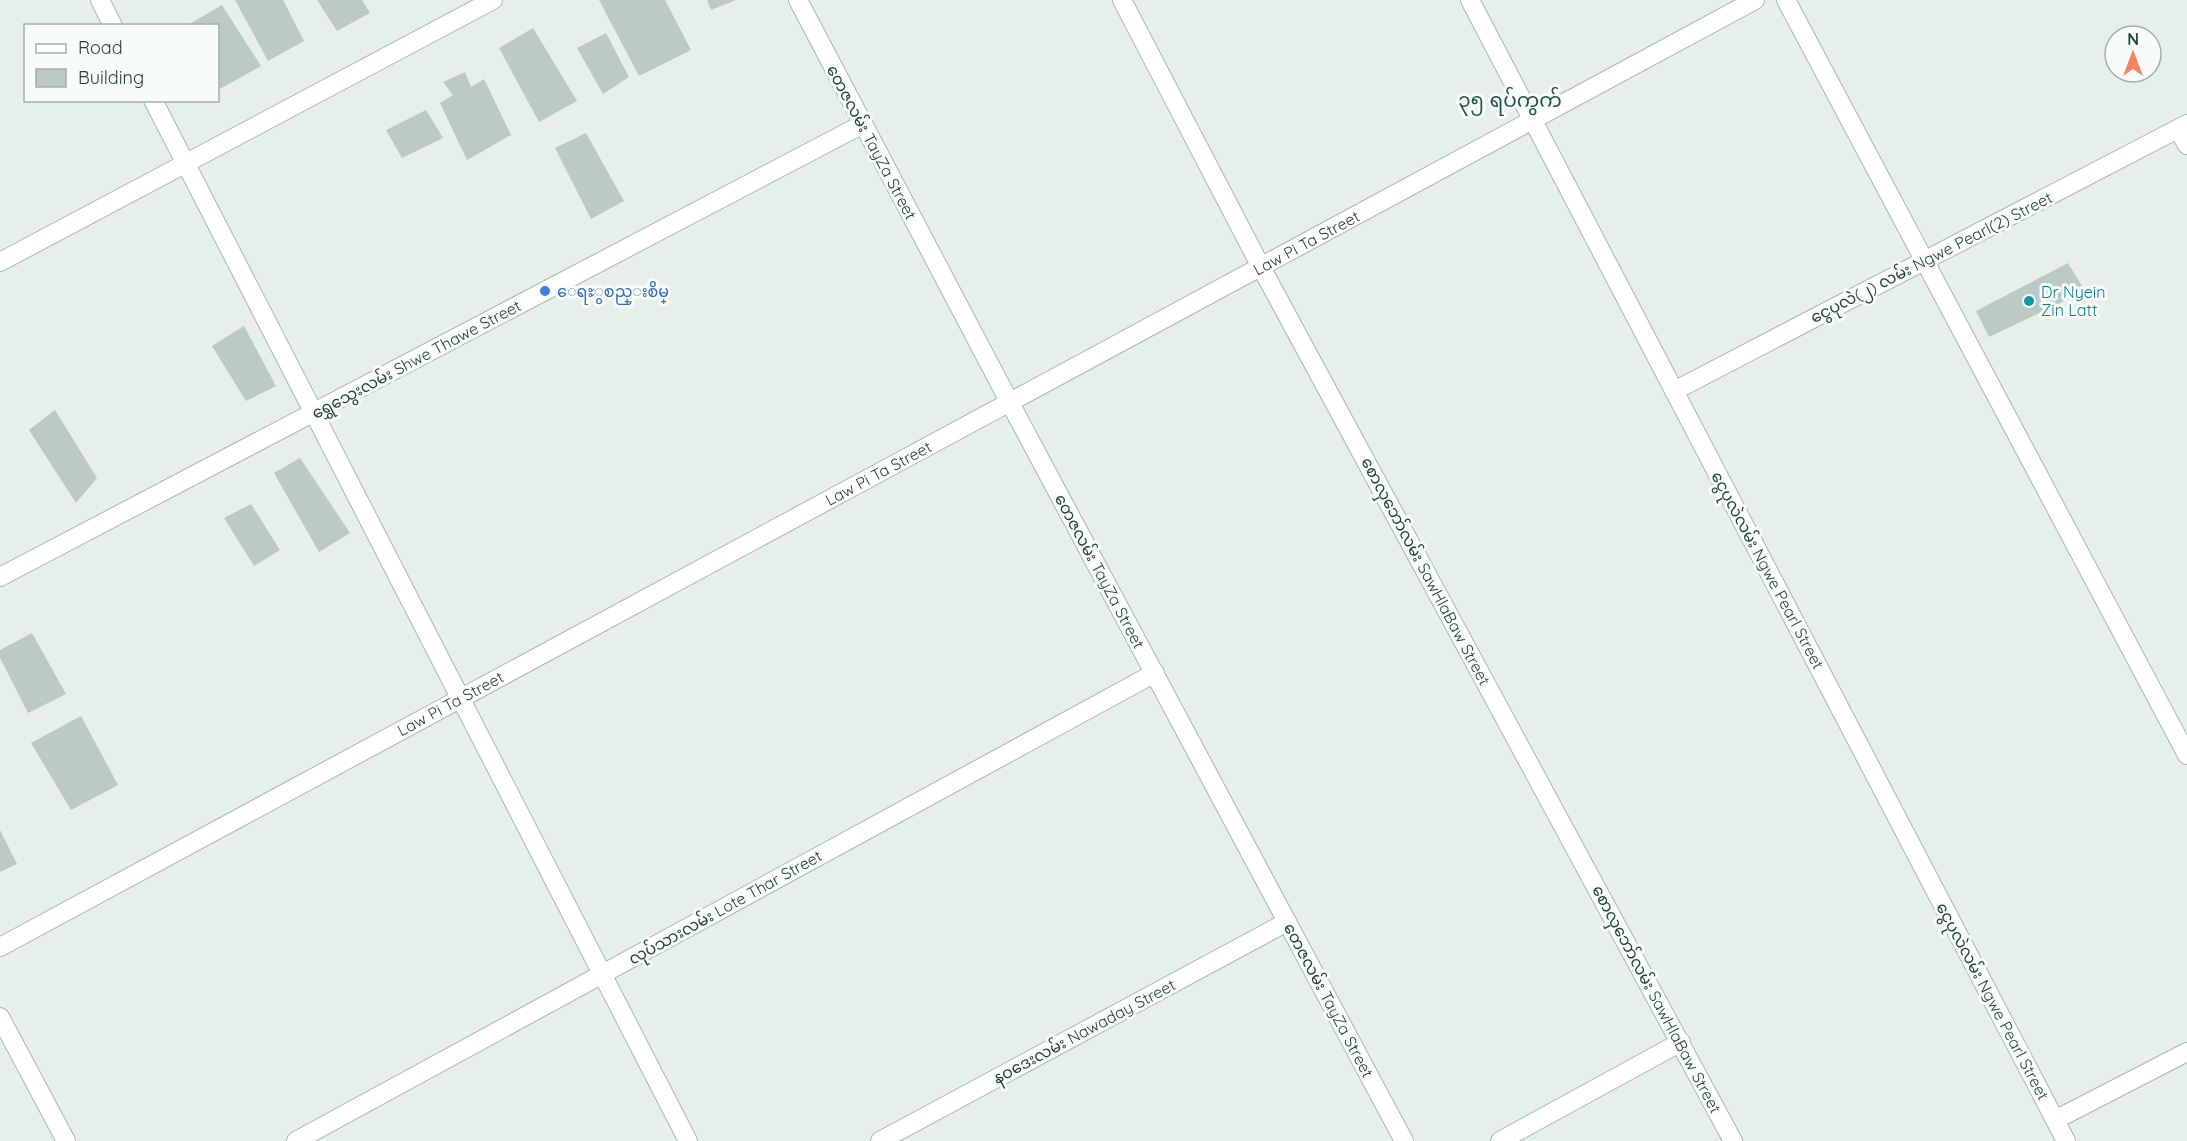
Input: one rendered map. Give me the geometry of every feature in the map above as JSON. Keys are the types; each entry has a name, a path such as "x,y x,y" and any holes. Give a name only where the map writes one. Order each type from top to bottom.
{"street":[{"path":"100,0 112,24"},
{"path":"0,262 493,0"},
{"name":"တေဇလမ်း TayZa Street","path":"798,0 1010,403 1404,1141"},
{"name":"စောလှဘော်လမ်း SawHlaBaw Street","path":"1122,0 1261,267 1733,1141"},
{"name":"ငွေပုလဲလမ်း Ngwe Pearl Street","path":"1470,0 2066,1141"},
{"name":"Law Pi Ta Street","path":"0,947 1755,0"},
{"path":"1786,0 2187,755"},
{"path":"154,102 688,1141"},
{"name":"ရွှေသွေးလမ်း Shwe Thawe Street","path":"0,577 863,124"},
{"path":"2183,126 2187,146"},
{"name":"ငွေပုလဲ(၂) လမ်း Ngwe Pearl(2) Street","path":"1674,391 2183,126"},
{"name":"လုပ်သားလမ်း Lote Thar Street","path":"296,1141 1155,673"},
{"name":"နဝဒေးလမ်း Nawaday Street","path":"880,1141 1287,922"},
{"path":"0,1017 66,1141"},
{"path":"1500,1141 1681,1042"},
{"path":"2055,1120 2187,1052"}],"building":[{"path":"235,0 283,0 304,41 268,61"},
{"path":"317,0 362,0 370,13 337,31"},
{"path":"599,0 665,0 691,50 639,76"},
{"path":"707,0 736,0 711,10"},
{"path":"222,5 261,66 219,89 219,24 189,24"},
{"path":"533,28 577,101 539,122 499,48"},
{"path":"606,33 629,77 603,94 577,48"},
{"path":"465,72 471,87 484,79 511,135 467,160 440,103 453,95 443,82"},
{"path":"426,110 443,138 402,158 386,130"},
{"path":"586,133 624,201 591,219 555,148"},
{"name":"Dr Nyein Zin Latt","path":"2068,263 2085,291 1989,337 1976,311"},
{"path":"244,326 276,386 246,401 212,346"},
{"path":"55,410 97,478 76,503 29,430"},
{"path":"300,458 350,533 319,552 274,473"},
{"path":"251,504 280,550 254,566 224,518"},
{"path":"32,633 66,694 28,713 0,658 0,650"},
{"path":"81,716 118,785 71,810 31,743"},
{"path":"0,830 17,864 0,872"}],"place":[{"name":"ေရႊွစည္းစိမ္","path":"545,291"},
{"name":"Dr Nyein Zin Latt","path":"2029,301"}],"district":[{"name":"၃၅ ရပ်ကွက်","path":"1510,99"}]}
